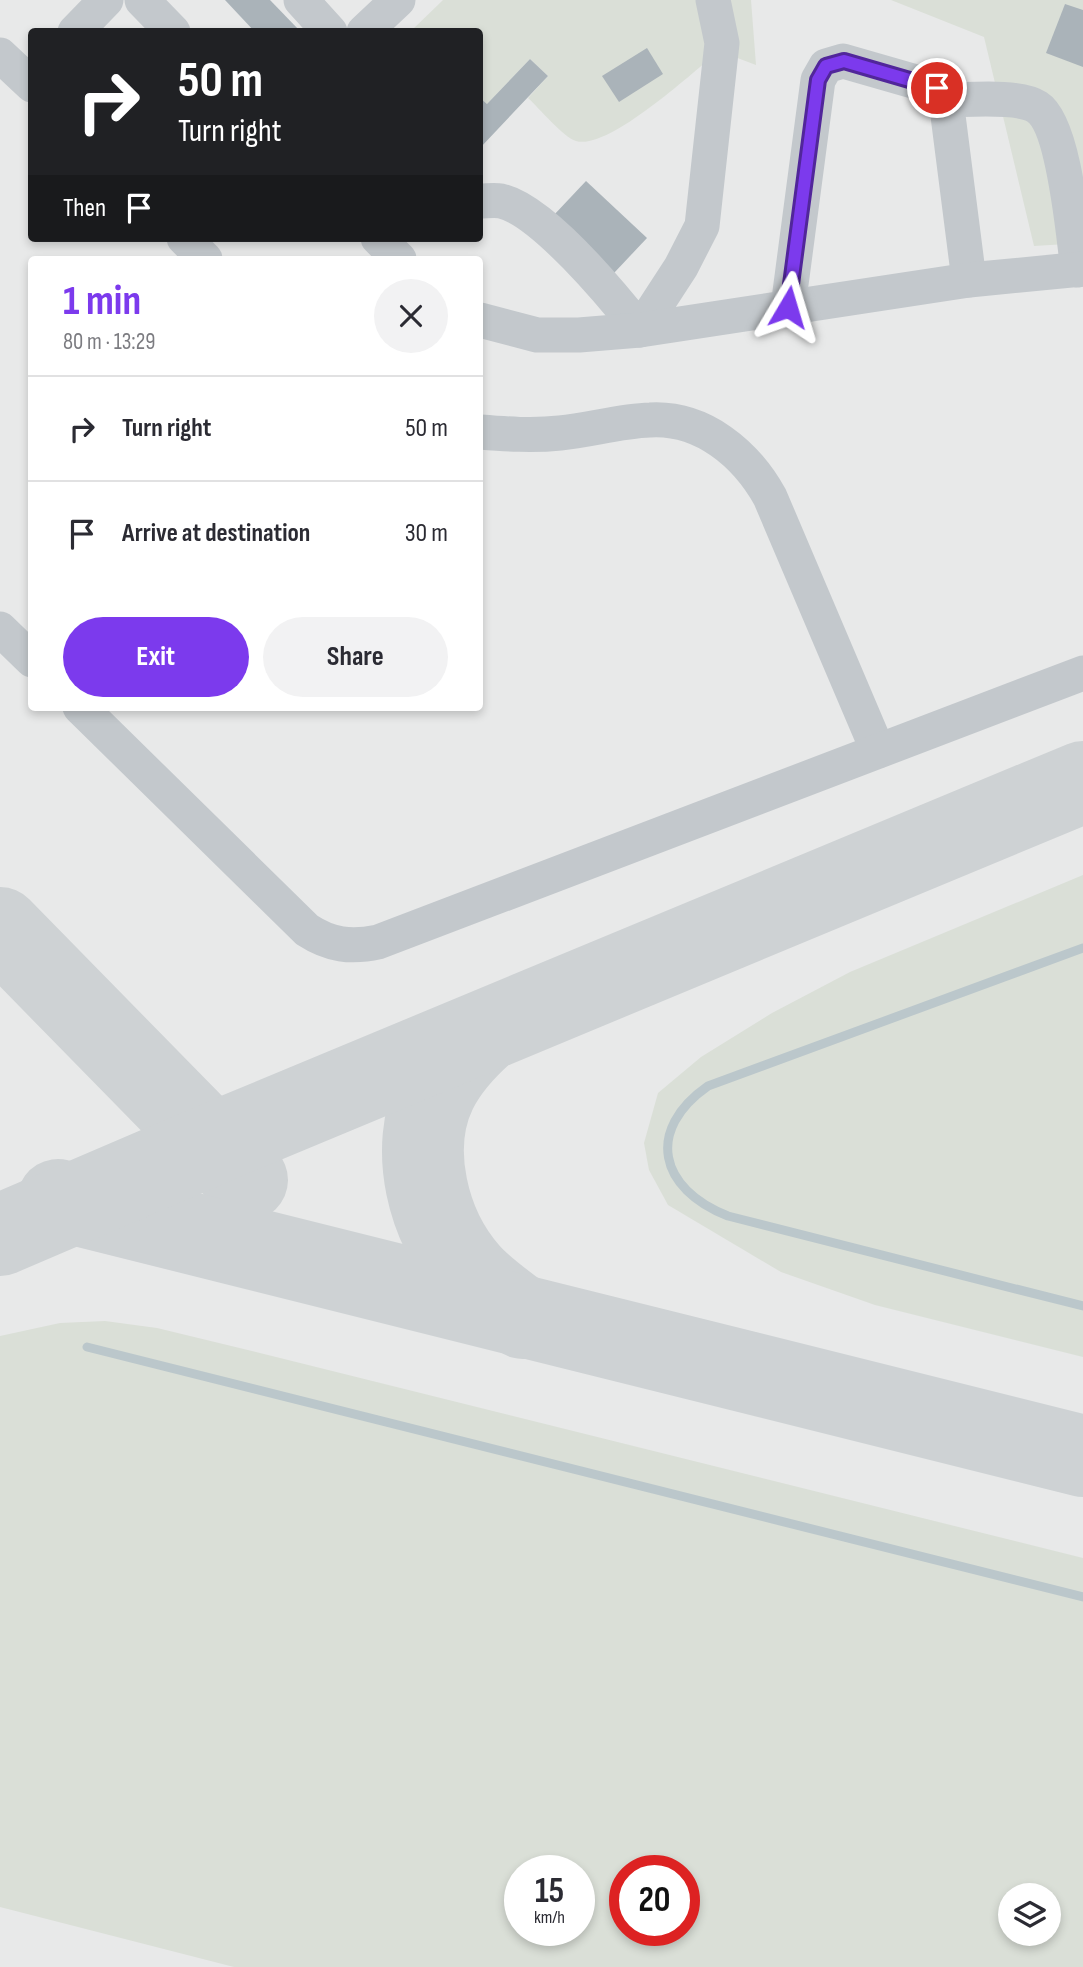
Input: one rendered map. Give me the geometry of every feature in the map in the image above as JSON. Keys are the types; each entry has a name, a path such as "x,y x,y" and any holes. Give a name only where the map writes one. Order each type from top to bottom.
{"lane":[{"path":"79,28 106,0"},
{"path":"301,0 326,28"},
{"path":"368,28 398,0"},
{"path":"640,330 681,267 702,226 722,43 713,0"},
{"path":"147,2 170,28"},
{"path":"0,55 28,79"},
{"path":"788,307 818,80 826,66 844,61 937,88 946,100 969,280"},
{"path":"483,321 537,335 640,330 969,280 1081,270 1062,158 1048,118 1035,105 1018,101 946,100"},
{"path":"483,201 502,201 533,217 609,291 640,330"},
{"path":"188,242 202,256"},
{"path":"483,432 557,434 652,419 682,424 714,436 736,451 756,471 771,497 878,751"},
{"path":"0,629 28,656"},
{"path":"84,711 307,930 323,940 360,946 378,942 1083,673"}],"shaded area":[{"path":"0,0 1083,0 1083,1967 0,1967"},
{"path":"443,0 751,0 756,65 719,51 650,108 628,122 590,141 576,141 558,128 528,98 548,76 530,59 487,104 483,101 483,28 414,28"},
{"path":"891,0 1083,0 1083,243 1034,246 984,37"},
{"path":"1083,875 1083,1357 875,1305 781,1272 668,1205 649,1170 644,1143 658,1093 701,1057 772,1013 850,972"},
{"path":"105,1321 157,1328 1083,1558 1083,1967 234,1967 0,1907 0,1336 60,1323"}],"building":[{"path":"225,0 270,0 297,28 251,28"},
{"path":"1065,4 1083,10 1083,67 1046,53"},
{"path":"647,48 663,74 619,102 602,76"},
{"path":"530,59 548,76 483,145 483,101 487,104"},
{"path":"586,181 647,238 614,273 553,216"}],"waterway":[{"path":"1083,948 708,1086 688,1103 675,1121 668,1139 668,1157 675,1175 687,1190 705,1204 728,1216 1083,1306"},
{"path":"87,1347 1083,1597"}],"taxiway":[{"path":"0,1235 1083,782"},
{"path":"0,928 247,1180"},
{"path":"483,1033 445,1075 436,1091 428,1114 423,1162 433,1210 455,1254 481,1285 523,1318"},
{"path":"58,1200 1083,1456"}],"route":[{"path":"788,307 818,80 826,66 844,61 937,88"}]}
